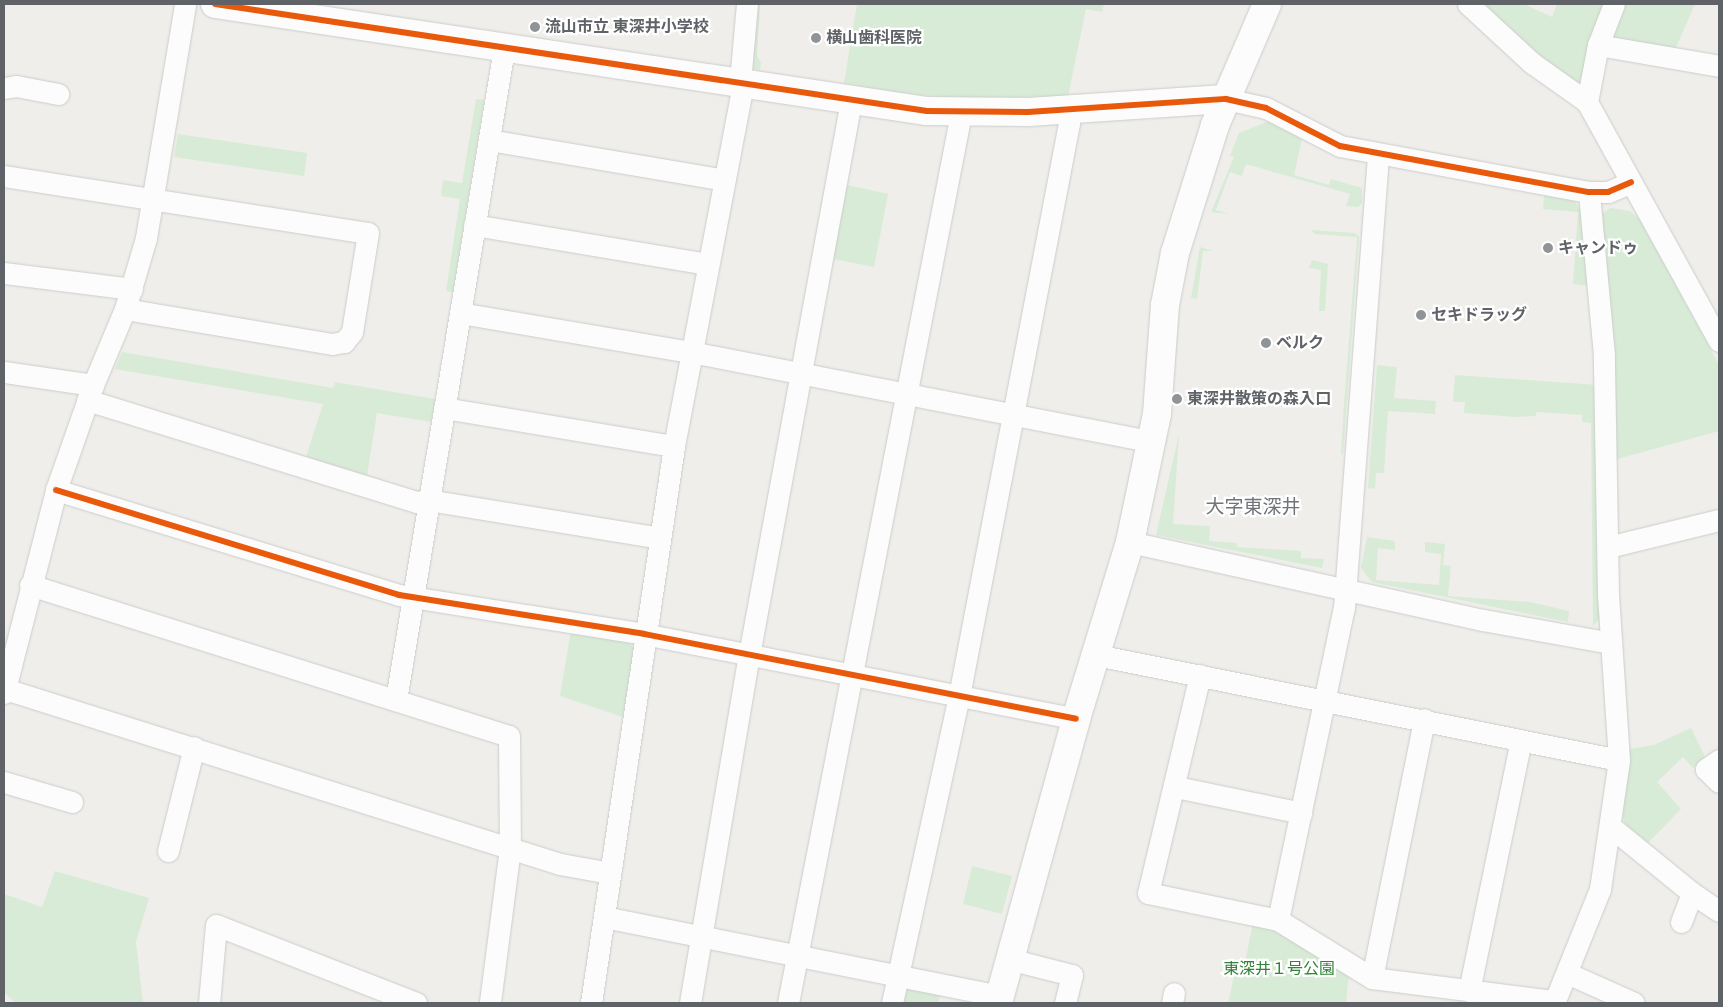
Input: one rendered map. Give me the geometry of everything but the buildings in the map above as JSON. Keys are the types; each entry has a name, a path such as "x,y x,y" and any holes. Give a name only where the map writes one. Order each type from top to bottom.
{"street":[{"path":"185,4 154,198 128,299 90,392 56,490 4,691 194,748 560,864 610,873"},
{"path":"215,4 851,101 961,113 1068,110 1226,99 1266,108 1340,146 1378,154 1589,192 1608,192 1631,182"},
{"path":"591,1003 644,634 674,446 707,264 743,84 741,71 747,4"},
{"path":"604,918 898,976 999,1000 1076,719 1130,542 1153,442 1170,274 1209,142 1267,4"},
{"path":"1468,4 1532,63 1587,102 1719,341"},
{"path":"1587,102 1598,45 1614,4"},
{"path":"1598,45 1719,66"},
{"path":"396,700 504,48"},
{"path":"4,88 16,86 58,94"},
{"path":"690,1003 749,655 851,101"},
{"path":"892,1003 959,696 1069,123 1068,110"},
{"path":"788,1003 961,113"},
{"path":"489,140 725,180"},
{"path":"1278,920 1346,587 1378,154"},
{"path":"4,176 368,233 352,332 344,342 332,344 4,273"},
{"path":"1200,675 1176,787 1148,893 1278,920 1372,978 1554,1002 1600,889 1611,827 1619,760 1611,643 1604,355 1589,192"},
{"path":"474,225 707,264"},
{"path":"460,313 691,352 1153,442"},
{"path":"4,372 90,392 417,502 428,500 660,538"},
{"path":"444,408 674,446"},
{"path":"56,490 399,595 412,595 644,634 1076,719"},
{"path":"1608,547 1719,520"},
{"path":"1130,542 1346,587 1483,620 1611,643"},
{"path":"30,585 509,736 510,848 490,1003"},
{"path":"1096,655 1619,760"},
{"path":"1372,978 1424,720"},
{"path":"1469,991 1521,740"},
{"path":"168,851 194,748"},
{"path":"1719,760 1706,769 1719,782"},
{"path":"4,782 72,802"},
{"path":"1176,787 1301,813"},
{"path":"1611,827 1692,894 1719,911"},
{"path":"1681,922 1692,894"},
{"path":"209,1003 216,925 416,1003"},
{"path":"1009,959 1072,975 1065,1003"},
{"path":"1567,972 1634,1003"}],"green space":[{"path":"755,4 760,4 757,56 761,63 760,70 749,68"},
{"path":"857,4 1104,4 1102,12 1086,9 1068,96 959,98 900,93 844,83"},
{"path":"1474,4 1524,4 1552,17 1557,4 1607,4 1581,83 1575,86"},
{"path":"1623,4 1695,4 1674,52 1614,42 1609,31"},
{"path":"476,99 484,100 453,292 446,291 460,199 441,196 443,180 462,183"},
{"path":"1269,121 1302,139 1294,175 1329,185 1331,179 1362,188 1362,203 1358,207 1346,206 1350,194 1246,164 1242,176 1230,172 1216,210 1228,214 1211,212 1234,157 1230,156 1239,133"},
{"path":"178,134 307,153 304,176 174,157"},
{"path":"843,184 888,194 874,267 829,258"},
{"path":"1544,195 1574,201 1584,214 1590,286 1573,284 1578,212 1543,209"},
{"path":"1610,208 1630,211 1641,221 1719,365 1719,431 1610,461 1598,217"},
{"path":"1311,230 1355,233 1359,237 1343,454 1341,454 1344,404 1357,237 1315,234"},
{"path":"1200,247 1213,251 1203,251 1197,299 1191,298"},
{"path":"1312,260 1328,264 1325,311 1319,311 1321,270 1309,268"},
{"path":"122,352 333,388 335,382 435,399 431,422 377,413 367,476 306,457 323,404 115,369"},
{"path":"1377,365 1397,367 1394,398 1436,401 1435,414 1388,411 1384,473 1376,473 1375,489 1368,488"},
{"path":"1455,375 1597,385 1603,615 1593,626 1591,423 1582,422 1582,415 1536,412 1536,416 1516,417 1464,413 1465,402 1453,402"},
{"path":"1179,434 1173,524 1210,526 1209,541 1237,543 1237,547 1301,551 1301,558 1324,559 1322,568 1156,535"},
{"path":"1367,537 1395,541 1395,550 1378,548 1376,580 1439,585 1441,554 1425,552 1425,542 1445,544 1443,565 1451,566 1448,596 1530,602 1569,611 1568,622 1372,582 1361,568"},
{"path":"571,630 628,640 634,649 623,717 560,696"},
{"path":"1691,728 1705,757 1693,768 1683,757 1657,782 1681,809 1648,843 1625,824 1622,814 1630,749 1654,745"},
{"path":"972,866 1012,876 1002,914 963,904"},
{"path":"55,871 149,898 136,942 143,1003 16,1003 4,993 4,894 42,907"},
{"name":"東深井１号公園","path":"1253,922 1279,928 1349,973 1346,1003 1228,1003 1234,976 1242,978"},
{"path":"909,983 941,990 938,1003 898,1003 901,989"}],"cycle path":[{"path":"215,4 927,111 1028,112 1226,99 1266,108 1340,146 1589,192 1608,192 1631,182"},
{"path":"56,490 399,595 644,634 1076,719"}],"place":[{"name":"流山市立 東深井小学校","path":"535,27"},
{"name":"横山歯科医院","path":"816,38"},
{"name":"キャンドゥ","path":"1548,248"},
{"name":"セキドラッグ","path":"1421,315"},
{"name":"ベルク","path":"1266,343"},
{"name":"東深井散策の森入口","path":"1177,399"}],"district":[{"name":"大字東深井","path":"1253,507"}]}
